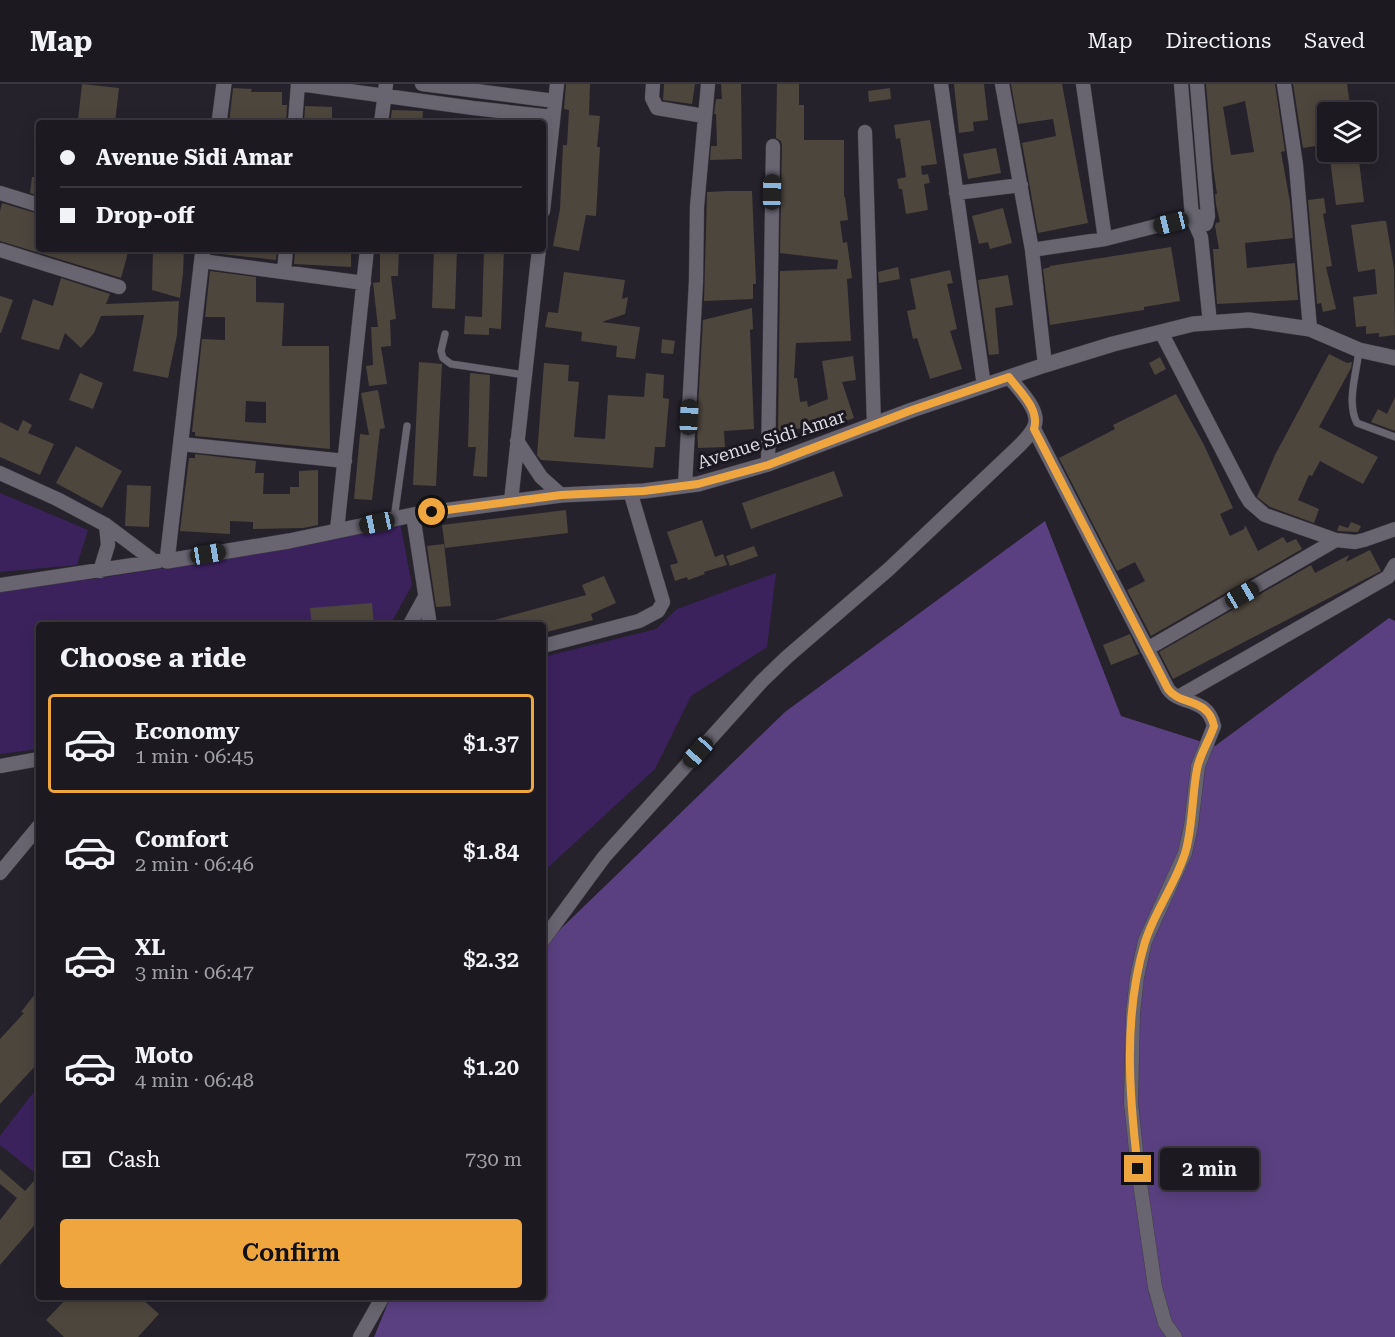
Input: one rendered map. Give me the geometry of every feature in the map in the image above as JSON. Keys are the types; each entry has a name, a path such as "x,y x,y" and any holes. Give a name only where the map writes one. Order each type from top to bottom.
{"street":[{"path":"219,120 224,84"},
{"path":"295,120 298,84 385,90 473,108 553,117"},
{"path":"422,84 476,88 555,101"},
{"path":"546,183 557,84"},
{"path":"653,84 652,102 657,108 704,116"},
{"path":"686,485 696,281 697,207 708,84"},
{"path":"940,84 984,386"},
{"path":"1002,84 1032,250 1045,365"},
{"path":"1083,84 1106,239"},
{"path":"1181,84 1192,217 1201,237 1210,323"},
{"path":"1197,84 1208,216 1201,237"},
{"path":"1284,84 1296,165 1310,329"},
{"path":"473,108 476,88"},
{"path":"381,120 385,90"},
{"path":"865,132 874,425"},
{"path":"768,465 773,146"},
{"path":"956,193 1021,185"},
{"path":"0,192 36,204"},
{"path":"1032,250 1106,239 1192,217 1208,216"},
{"path":"0,250 119,287"},
{"path":"284,272 286,252"},
{"path":"337,530 367,252"},
{"path":"511,501 539,252"},
{"path":"0,473 106,525 160,561 180,444 203,255 284,272 364,283"},
{"name":"Avenue Sidi Amar","path":"0,585 289,541 413,515 561,495 698,484 768,465 1045,365 1113,344 1193,324 1249,321 1310,329 1359,350 1395,358"},
{"path":"1161,332 1250,502 1257,509 1274,519 1345,542 1364,540 1395,530"},
{"path":"546,936 604,856 762,681 889,569 1019,446 1034,429 1036,422 1034,410 1009,377"},
{"path":"1034,429 1171,694 1190,701 1208,712 1214,726 1198,766 1191,826 1185,853 1145,941 1137,977 1130,1062 1131,1103 1155,1287 1165,1323 1175,1337"},
{"path":"518,441 542,477 561,495"},
{"path":"180,444 345,461"},
{"path":"546,645 639,621 658,611 663,602 630,491"},
{"path":"413,515 429,622"},
{"path":"100,571 108,545 106,525"},
{"path":"1147,649 1336,540"},
{"path":"1178,697 1388,577 1395,565"},
{"path":"411,622 425,597"},
{"path":"0,766 36,760"},
{"path":"0,873 36,830"},
{"path":"360,1337 381,1300"}],"lane":[{"path":"445,334 441,351 447,362 525,375"},
{"path":"1359,350 1352,406 1353,415 1357,423 1395,437"},
{"path":"394,519 407,426"}],"shaded area":[{"path":"0,493 88,530 77,565 0,572"},
{"path":"1045,521 1121,716 1215,746 1389,618 1395,621 1395,1337 374,1337 389,1300 546,1300 546,943 785,712"},
{"path":"400,523 412,585 392,622 36,622 36,749 0,754 0,589 93,579 237,557"},
{"path":"776,573 767,647 691,696 655,769 546,869 546,656 656,629 677,609"},
{"path":"36,1089 36,1174 0,1145 0,1136"}],"building":[{"path":"82,84 119,88 115,120 78,120"},
{"path":"566,84 590,84 589,115 600,116 596,216 586,215 579,251 553,246 560,209 563,145 567,145 569,110 564,109"},
{"path":"664,84 695,84 692,104 663,100"},
{"path":"721,84 741,84 742,159 710,160 711,146 717,146 716,114 714,114 716,99 722,99"},
{"path":"777,84 799,84 799,105 804,105 804,140 844,140 844,197 848,220 840,221 843,243 847,242 852,278 847,279 851,341 796,343 794,378 797,378 800,402 807,401 808,407 828,399 822,361 853,356 856,380 842,382 854,418 830,427 829,424 778,432 780,271 837,269 838,260 780,253 782,146 781,141 776,138"},
{"path":"954,84 984,84 988,120 973,122 974,131 959,133"},
{"path":"1011,84 1062,84 1088,223 1038,233 1022,143 1056,136 1053,119 1018,124"},
{"path":"1206,84 1275,84 1285,151 1281,152 1290,202 1293,238 1245,243 1247,268 1295,263 1298,300 1217,304 1213,249 1219,249 1215,226 1220,222 1216,205 1215,194 1217,194","holes":["1245,101 1254,152 1231,155 1223,107"]},
{"path":"1293,84 1347,84 1350,102 1317,102 1317,146 1303,148"},
{"path":"233,88 252,89 251,92 282,92 282,105 287,105 286,120 229,120"},
{"path":"890,88 891,99 869,102 868,91"},
{"path":"305,106 332,107 332,120 304,120"},
{"path":"392,110 423,111 422,120 390,120"},
{"path":"930,120 937,164 921,166 922,175 928,174 930,183 924,184 928,210 906,214 902,189 899,189 897,179 906,177 900,138 896,139 894,125"},
{"path":"996,148 1001,173 968,179 963,154"},
{"path":"1330,162 1359,162 1364,202 1336,205"},
{"path":"32,177 36,177 36,195 30,193"},
{"path":"752,191 756,284 753,284 753,299 704,301 707,192"},
{"path":"1324,198 1326,213 1323,214 1332,266 1326,267 1336,309 1323,312 1321,303 1317,304 1308,200"},
{"path":"2,203 36,213 36,252 128,252 121,278 0,241"},
{"path":"1003,208 1012,243 990,249 988,242 979,244 972,216"},
{"path":"1386,221 1394,269 1395,335 1379,337 1379,333 1366,334 1366,326 1356,327 1353,297 1377,294 1375,269 1358,272 1351,225"},
{"path":"1171,247 1180,301 1144,307 1144,310 1050,325 1043,269"},
{"path":"153,252 184,252 180,298 152,290"},
{"path":"212,252 277,252 276,260"},
{"path":"295,252 351,252 351,267 294,264"},
{"path":"380,252 399,252 398,276 391,276 396,319 390,320 391,346 381,347 387,384 369,386 366,366 373,365 371,327 378,327 373,283 380,282"},
{"path":"434,252 457,252 455,309 432,308"},
{"path":"484,252 504,252 501,329 489,328 489,335 464,334 465,316 482,317"},
{"path":"898,267 900,279 879,283 878,272"},
{"path":"950,270 953,283 947,284 957,329 950,331 962,369 930,379 917,338 913,339 907,311 916,309 910,279"},
{"path":"210,271 256,277 256,302 284,303 282,346 329,346 330,449 195,436 195,432 192,432 202,339 225,340 225,317 205,317","holes":["246,401 266,402 266,423 245,422"]},
{"path":"564,272 625,280 622,299 628,297 625,314 602,322 640,327 635,359 616,357 617,346 581,341 582,332 545,327 548,312 558,313"},
{"path":"1008,275 1013,305 995,308 999,354 989,355 978,280"},
{"path":"61,278 110,294 106,304 179,301 177,335 168,378 133,371 144,315 101,316 94,333 81,348 65,333 59,350 21,339 33,299 53,306"},
{"path":"0,296 13,300 1,333 0,333"},
{"path":"752,308 753,329 750,330 754,429 724,431 725,447 698,448 697,425 703,320"},
{"path":"662,339 675,341 673,354 661,353"},
{"path":"1329,354 1347,363 1352,362 1351,368 1319,427 1378,457 1363,484 1320,461 1312,476 1309,475 1298,500 1319,509 1314,523 1270,507 1257,497 1275,455"},
{"path":"1160,357 1166,369 1155,375 1149,363"},
{"path":"419,362 442,364 436,486 413,485"},
{"path":"544,363 569,365 568,381 579,382 574,437 605,439 608,395 644,397 646,373 664,375 663,398 669,399 665,447 655,447 653,468 541,460 537,455"},
{"path":"80,373 103,383 93,409 69,400"},
{"path":"470,373 490,375 487,477 473,476 476,447 468,447"},
{"path":"378,390 385,428 380,429 372,500 354,499 360,434 369,435 361,393"},
{"path":"1176,394 1204,445 1233,508 1220,514 1230,536 1244,529 1245,525 1258,551 1283,537 1287,543 1296,539 1302,549 1151,636 1127,590 1145,581 1135,562 1117,571 1059,458 1115,429 1113,425"},
{"path":"1395,397 1395,431 1371,422 1378,409 1387,414"},
{"path":"23,420 32,425 28,433 54,444 40,475 0,457 0,422 18,431"},
{"path":"76,446 122,471 102,508 56,483"},
{"path":"195,454 256,461 255,473 264,473 263,494 290,494 290,487 299,487 299,471 318,470 318,525 303,528 253,529 253,522 230,521 230,534 180,531 189,458 195,458"},
{"path":"834,471 843,496 751,529 742,503"},
{"path":"127,485 151,486 149,527 125,526"},
{"path":"566,510 568,533 445,548 442,525"},
{"path":"702,520 715,557 723,554 727,565 688,580 687,577 675,581 670,565 678,563 667,532"},
{"path":"1351,522 1361,526 1358,532 1337,531 1339,525 1348,528"},
{"path":"444,544 451,606 436,607 427,546"},
{"path":"754,546 758,556 730,566 726,556"},
{"path":"1370,550 1381,571 1173,679 1159,652 1311,565 1315,573 1349,555 1346,562"},
{"path":"604,576 616,603 591,614 593,620 546,632 546,622 487,622 586,595 582,585"},
{"path":"372,603 374,622 312,622 310,608"},
{"path":"1130,634 1139,654 1111,665 1103,645"},
{"path":"36,993 36,1065 0,1104 0,1039 24,1013 21,1012"},
{"path":"0,1169 25,1191 36,1178 36,1223 0,1265 0,1220 17,1198 0,1184"},
{"path":"65,1300 143,1300 159,1314 138,1337 64,1337 46,1320"}],"route":[{"path":"432,512 561,495 644,491 698,484 768,465 912,410 1009,377 1034,410 1036,417 1034,429 1168,689 1171,694 1190,701 1208,712 1214,726 1198,766 1191,826 1185,853 1145,941 1137,977 1130,1062 1131,1103 1138,1169"}]}
